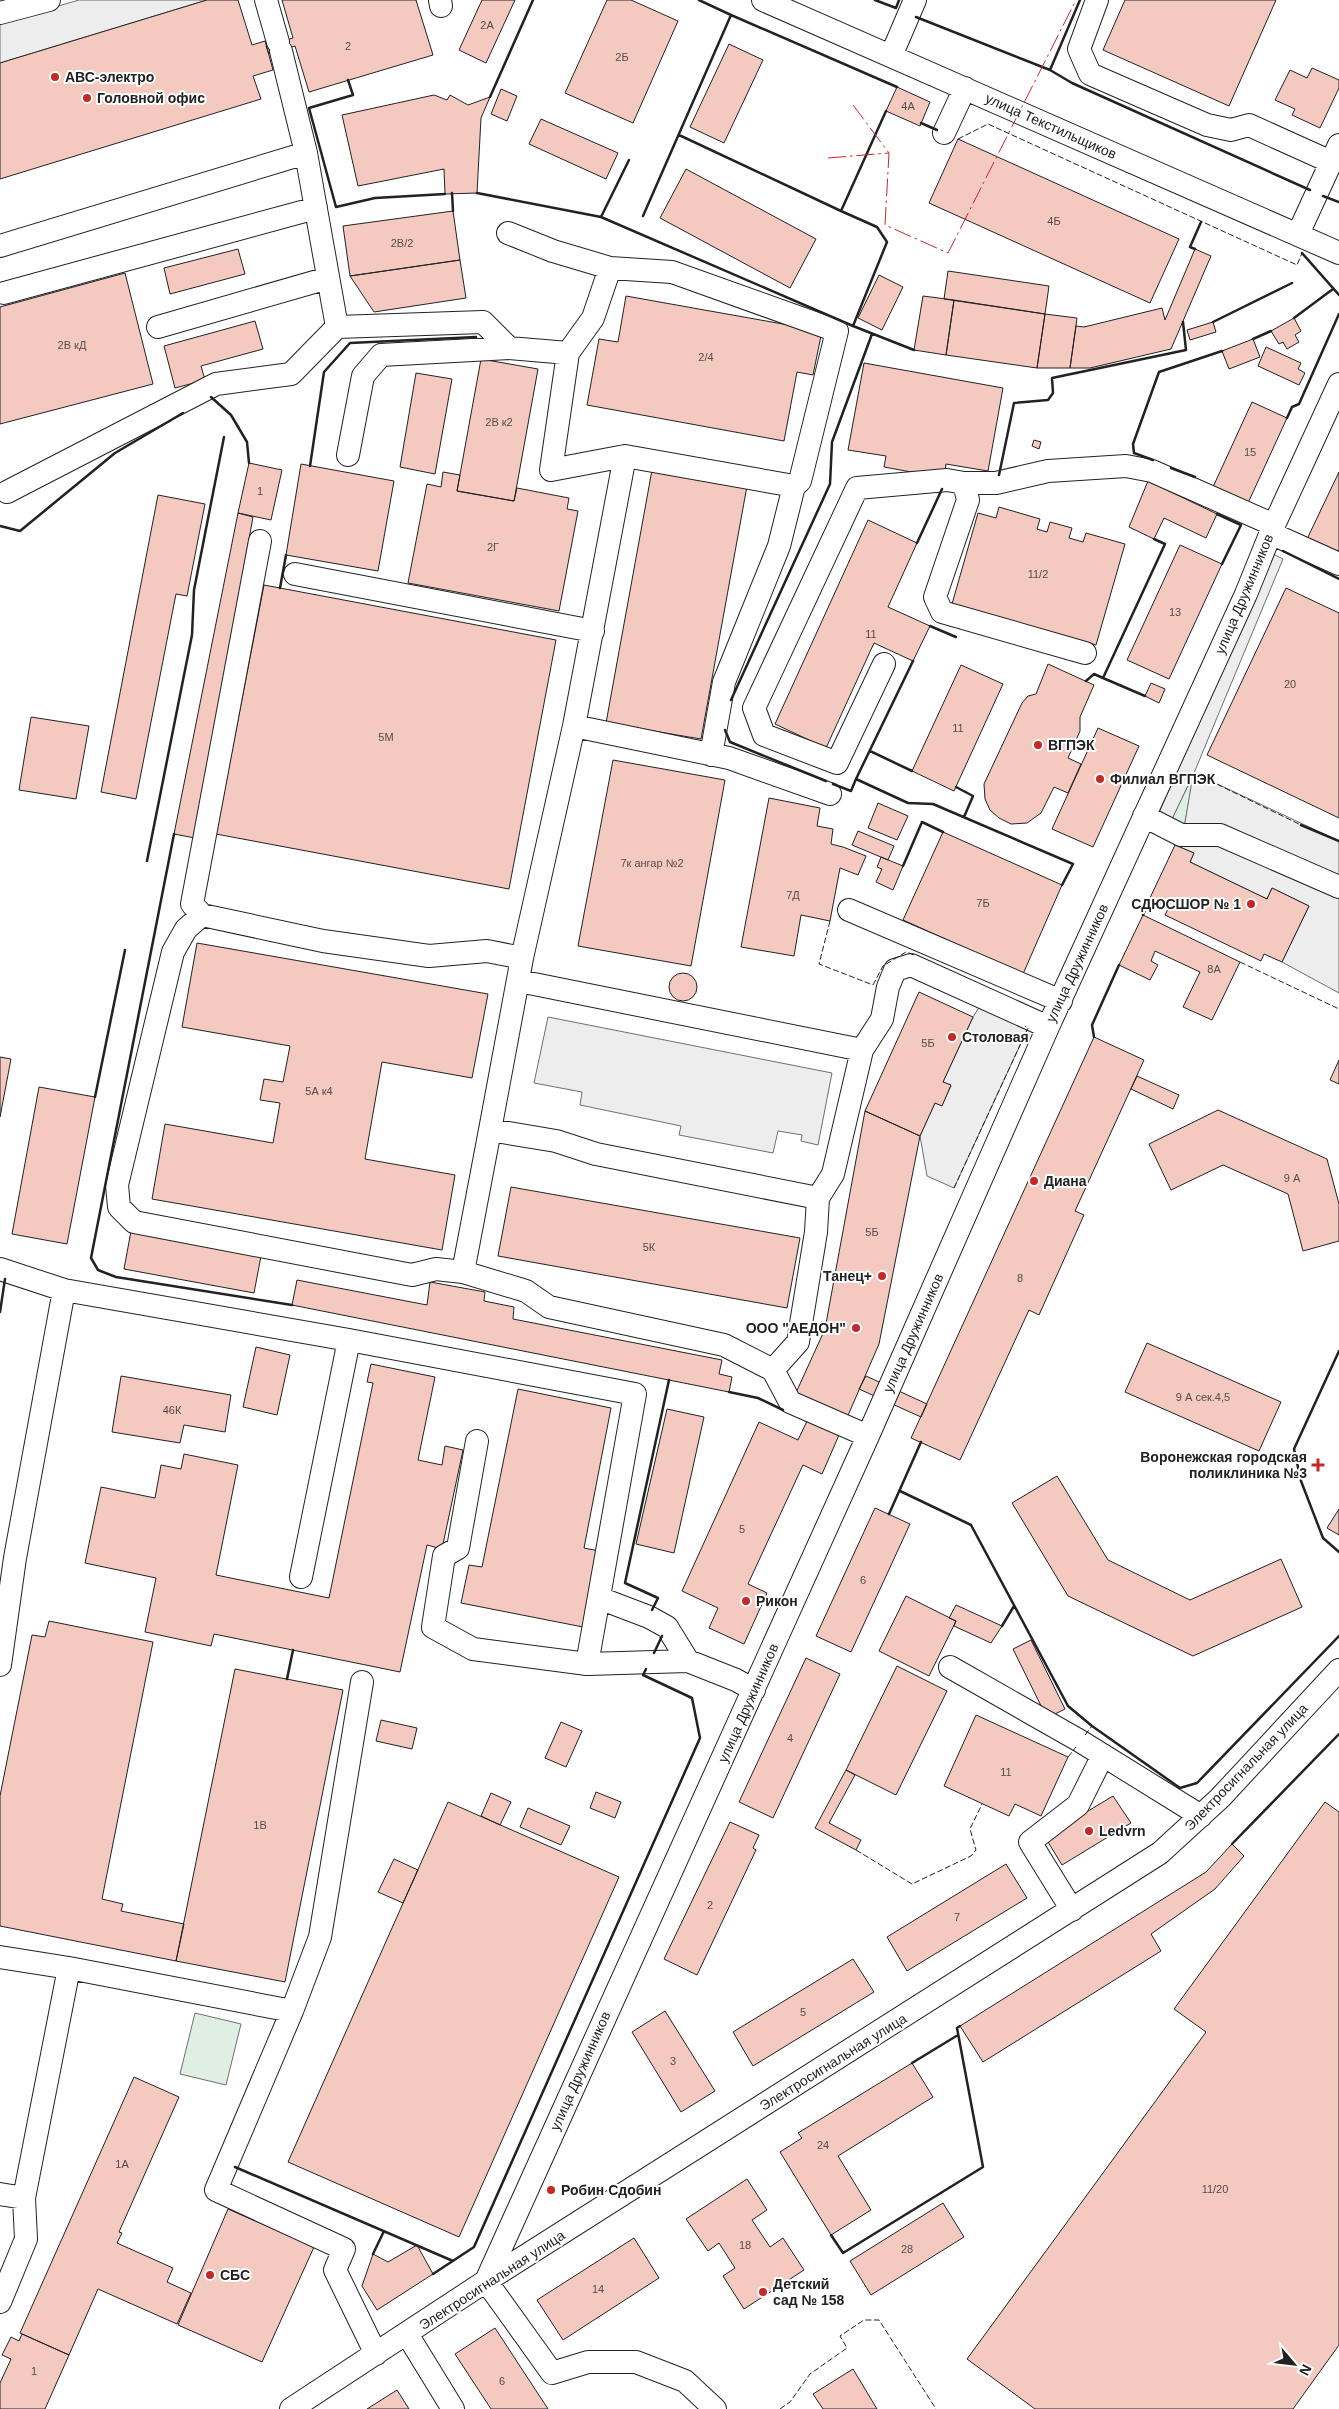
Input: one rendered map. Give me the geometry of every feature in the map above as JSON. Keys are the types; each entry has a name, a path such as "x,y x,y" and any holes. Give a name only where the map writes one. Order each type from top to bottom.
{"street":[{"path":"0,13 49,0"},
{"path":"266,0 306,153 337,327"},
{"name":"улица Текстильщиков","path":"763,0 1339,253"},
{"path":"891,56 915,0"},
{"path":"1097,0 1079,49 1090,74 1207,125 1231,130 1249,125 1334,163 1298,234"},
{"path":"944,133 965,88"},
{"path":"0,246 306,153"},
{"path":"4,293 316,208"},
{"path":"508,232 552,251 610,268 672,272 836,331 800,481 794,486 778,546 724,682 711,755"},
{"path":"610,268 592,318 568,353 551,470 625,456 794,486"},
{"path":"158,327 328,278"},
{"path":"7,492 216,384 291,374 337,327 483,322 509,348"},
{"path":"348,454 363,376 382,356 509,348 568,353"},
{"name":"улица Дружинников","path":"486,2281 754,1690 1048,1027 1246,594 1272,529 1339,384"},
{"path":"463,1272 522,958 574,726 625,456"},
{"path":"884,664 837,763 764,735 754,708 857,488 947,480 964,483 996,483 1048,471 1126,466 1152,471 1272,529 1339,564"},
{"path":"964,483 968,500 935,596 942,612 1085,653"},
{"path":"260,540 192,904 202,915 323,941 429,956 486,951 522,958"},
{"path":"295,574 592,631"},
{"path":"574,726 729,758 830,794"},
{"path":"1144,816 1181,835 1220,834 1339,886"},
{"path":"848,910 1061,1001"},
{"path":"202,915 186,929 173,952 117,1185 119,1207 134,1222 412,1275 436,1270 463,1272 526,1291 549,1307 724,1345 773,1370 790,1402 868,1436"},
{"path":"773,1370 798,1342 816,1232 818,1198 833,1174 862,1050 882,1019 888,986 895,970 911,965 985,1003 1048,1027"},
{"path":"519,981 862,1050"},
{"path":"490,1130 556,1141 596,1154 818,1198"},
{"path":"0,1269 64,1290 349,1340 635,1394 587,1664"},
{"path":"0,1665 15,1558 64,1290"},
{"path":"301,1577 349,1340"},
{"path":"477,1441 458,1548 444,1556 434,1628 473,1649 587,1664 688,1662 736,1680 754,1690"},
{"path":"598,1598 649,1617 667,1627 688,1662"},
{"path":"950,1667 1103,1755 1201,1816"},
{"name":"Электросигнальная улица","path":"291,2409 486,2281 1160,1853 1220,1798 1339,1670"},
{"path":"362,1682 320,1937 292,2011 216,2190 344,2249 335,2270 376,2354"},
{"path":"1072,1910 1030,1842 1078,1805 1103,1755"},
{"path":"0,1957 69,1968 292,2011"},
{"path":"0,2302 26,2240 24,2198 69,1968"},
{"path":"0,2194 24,2198"},
{"path":"486,2281 552,2373 588,2362 636,2362 685,2381 716,2409"},
{"path":"407,2334 453,2409"}],"green space":[{"path":"1194,773 1184,828 1171,821"},
{"path":"195,2013 241,2024 226,2085 180,2074"}],"shaded area":[{"path":"79,0 207,0 0,63 0,23"},
{"path":"1273,554 1283,559 1194,773 1339,841 1339,993 1282,962 1309,906 1272,888 1267,899 1190,862 1194,853 1175,845 1184,828 1193,775 1171,821 1158,815"},
{"path":"980,1006 1028,1028 954,1188 927,1176 920,1136 935,1103 942,1105 951,1086 943,1082"},
{"path":"548,1017 832,1073 818,1145 801,1141 802,1135 778,1131 773,1153 679,1135 681,1126 580,1105 582,1092 534,1083"}],"building":[{"path":"207,0 238,0 252,45 265,41 273,70 253,76 261,99 0,179 0,63"},
{"path":"282,0 416,0 433,55 309,92 295,46 269,54 266,46 293,38"},
{"path":"482,0 515,0 486,63 459,50"},
{"path":"607,0 631,0 678,21 633,123 565,93"},
{"path":"1125,0 1276,0 1229,106 1103,50"},
{"path":"729,44 763,60 724,143 690,127"},
{"path":"1312,68 1339,80 1339,88 1320,128 1292,115 1295,109 1275,100 1290,70 1307,78"},
{"path":"897,87 930,102 920,126 886,111"},
{"path":"501,89 517,96 507,121 491,114"},
{"path":"434,95 447,100 450,95 468,105 490,97 481,118 477,193 445,194 444,169 358,186 342,115"},
{"path":"541,119 618,153 606,179 529,144"},
{"path":"958,139 1179,239 1150,303 929,203"},
{"path":"686,169 816,239 790,288 660,218"},
{"path":"453,211 460,260 350,276 343,226"},
{"path":"238,249 245,274 170,294 164,268"},
{"path":"1195,249 1211,256 1171,349 1090,368 1070,368 1076,326 1084,327 1162,308 1165,320"},
{"path":"460,260 466,298 374,312 350,276"},
{"path":"948,271 1049,286 1045,314 944,299"},
{"path":"125,273 153,384 0,424 0,307"},
{"path":"879,275 903,287 882,330 858,318"},
{"path":"626,296 822,331 813,375 797,372 784,441 587,405 599,339 618,342"},
{"path":"923,296 954,300 946,355 914,350"},
{"path":"954,300 1045,314 1037,368 946,355"},
{"path":"1045,314 1077,318 1070,368 1037,368"},
{"path":"1294,318 1301,331 1295,335 1299,342 1287,349 1283,342 1279,344 1271,331"},
{"path":"255,321 263,349 201,366 205,380 175,388 164,346"},
{"path":"1213,322 1216,332 1190,340 1187,330"},
{"path":"1253,339 1260,357 1229,369 1222,351"},
{"path":"1266,347 1301,363 1298,369 1305,373 1299,385 1258,366"},
{"path":"481,359 538,369 514,501 457,491"},
{"path":"864,363 1003,388 988,471 946,464 944,478 884,467 886,456 848,450"},
{"path":"416,373 452,379 435,474 400,467"},
{"path":"1252,402 1287,418 1248,503 1213,487"},
{"path":"1034,440 1041,442 1039,449 1032,446"},
{"path":"249,463 282,470 271,520 238,513"},
{"path":"301,464 394,481 378,571 286,555"},
{"path":"652,470 747,486 701,739 606,723"},
{"path":"443,472 460,475 457,491 514,501 517,488 569,498 567,509 578,511 559,611 408,583 427,484 441,487"},
{"path":"1339,472 1339,554 1307,539"},
{"path":"1148,481 1217,514 1206,538 1164,518 1154,539 1129,527"},
{"path":"158,495 205,504 187,596 176,594 136,799 101,792"},
{"path":"999,507 1040,519 1037,529 1047,532 1050,522 1072,528 1069,538 1083,542 1086,533 1125,544 1096,645 952,604 978,513 996,518"},
{"path":"238,513 253,517 195,838 174,834"},
{"path":"868,520 917,543 888,607 930,626 913,661 874,643 826,748 775,724"},
{"path":"1180,545 1222,564 1169,679 1127,660"},
{"path":"264,585 556,640 509,889 216,834"},
{"path":"1286,588 1339,613 1339,818 1207,755"},
{"name":"ВГПЭК","path":"1048,664 1094,685 1080,717 1080,731 1068,758 1081,764 1068,793 1054,787 1041,813 1027,823 1011,824 999,818 990,810 985,799 984,784 1022,703 1028,696 1036,694"},
{"path":"961,665 1003,684 954,791 912,771"},
{"path":"1151,683 1165,689 1159,703 1145,696"},
{"path":"31,717 89,726 76,799 19,790"},
{"name":"Филиал ВГПЭК","path":"1098,728 1139,746 1093,847 1052,829"},
{"path":"613,760 725,780 691,966 578,946"},
{"path":"769,798 820,808 817,826 833,829 831,844 866,856 858,875 840,868 830,921 801,915 794,956 741,947"},
{"path":"878,803 908,816 897,840 868,828"},
{"path":"858,831 894,846 888,860 852,845"},
{"path":"943,832 1062,885 1023,974 903,920"},
{"path":"1175,845 1194,853 1190,862 1267,899 1272,888 1309,906 1282,962 1264,954 1261,961 1165,915 1168,909 1149,900"},
{"path":"881,857 903,866 893,890 876,882 882,869 877,867"},
{"path":"1143,915 1240,962 1212,1020 1183,1007 1200,972 1155,951 1151,961 1158,965 1150,980 1119,965"},
{"path":"197,943 488,994 472,1078 382,1062 365,1159 455,1175 442,1250 152,1199 165,1124 273,1143 280,1103 260,1100 264,1079 283,1082 290,1046 182,1027"},
{"path":"683,973 693,977 697,987 693,997 683,1001 673,997 669,987 673,977"},
{"path":"919,992 973,1017 943,1082 951,1085 942,1106 935,1103 920,1136 865,1111"},
{"path":"1094,1037 1144,1060 1075,1211 1084,1215 1039,1315 1029,1310 960,1460 911,1438"},
{"path":"0,1057 11,1059 0,1117"},
{"path":"1339,1060 1339,1084 1330,1080"},
{"path":"1137,1076 1179,1095 1173,1109 1131,1089"},
{"path":"39,1087 95,1097 67,1244 12,1234"},
{"path":"1218,1110 1327,1159 1339,1204 1339,1241 1303,1251 1288,1194 1223,1165 1171,1190 1149,1144"},
{"path":"865,1111 920,1136 879,1344 846,1420 794,1397 825,1329"},
{"path":"511,1187 800,1238 787,1308 498,1256"},
{"path":"131,1231 261,1256 254,1293 124,1269"},
{"path":"297,1280 427,1305 430,1282 485,1292 484,1301 514,1307 513,1319 722,1360 719,1374 732,1377 729,1392 292,1305"},
{"path":"1147,1343 1281,1402 1259,1451 1125,1392"},
{"path":"256,1347 290,1355 277,1415 243,1407"},
{"path":"371,1364 435,1377 418,1460 442,1465 445,1446 463,1450 442,1549 427,1545 400,1672 214,1634 211,1646 145,1632 156,1578 85,1563 101,1487 155,1498 161,1465 181,1469 184,1454 238,1465 216,1575 329,1598 373,1383 367,1382"},
{"path":"121,1376 231,1395 225,1432 184,1425 180,1443 112,1432"},
{"path":"866,1376 927,1404 921,1417 859,1389"},
{"path":"518,1389 611,1408 584,1548 599,1551 583,1627 461,1603 469,1565 482,1567"},
{"path":"667,1409 704,1417 674,1553 636,1544"},
{"path":"807,1421 839,1435 822,1474 803,1465 748,1584 767,1593 744,1644 709,1628 718,1608 682,1591 759,1422 798,1440"},
{"path":"1057,1476 1108,1560 1190,1600 1281,1559 1302,1607 1193,1656 1068,1596 1012,1503"},
{"path":"875,1508 910,1524 851,1652 816,1636"},
{"path":"1339,1509 1339,1535 1327,1528"},
{"path":"906,1596 956,1621 929,1676 879,1651"},
{"path":"956,1605 1002,1626 991,1643 954,1626 956,1621 949,1618"},
{"path":"49,1621 153,1642 102,1899 123,1904 121,1911 184,1924 176,1961 0,1926 0,1796 32,1635 45,1637"},
{"path":"1031,1640 1065,1709 1047,1718 1013,1649"},
{"path":"806,1658 840,1674 773,1818 739,1802"},
{"path":"897,1666 947,1691 896,1795 846,1770"},
{"path":"235,1669 343,1690 285,1982 176,1961"},
{"path":"976,1715 1068,1757 1041,1816 1015,1804 1009,1816 944,1786"},
{"path":"381,1720 417,1728 412,1749 376,1741"},
{"path":"561,1722 582,1731 566,1767 545,1758"},
{"path":"846,1770 855,1775 829,1823 861,1840 856,1850 815,1828"},
{"path":"596,1792 621,1802 615,1818 590,1808"},
{"path":"491,1793 511,1802 500,1825 481,1816"},
{"path":"1113,1796 1131,1823 1062,1865 1045,1837"},
{"path":"448,1802 619,1877 459,2237 288,2162"},
{"path":"1325,1802 1339,1812 1339,2345 1293,2409 1035,2409 967,2359 1206,2032 1174,2009"},
{"path":"528,1808 570,1826 561,1845 520,1827"},
{"path":"730,1822 759,1835 753,1848 756,1850 697,1975 664,1959"},
{"path":"1232,1844 1244,1856 1215,1889 1151,1934 1161,1951 983,2062 960,2026 1206,1872"},
{"path":"394,1859 418,1870 403,1903 378,1892"},
{"path":"1006,1864 1027,1898 907,1971 887,1937"},
{"path":"853,1959 874,1992 753,2066 733,2032"},
{"path":"665,2011 715,2091 681,2112 632,2032"},
{"path":"912,2063 933,2097 838,2156 871,2210 831,2235 780,2152 802,2138 798,2133"},
{"path":"134,2077 179,2097 119,2232 122,2233 117,2243 173,2268 167,2282 191,2293 177,2324 98,2289 69,2355 20,2333"},
{"path":"747,2179 767,2210 752,2220 770,2247 783,2238 804,2270 744,2309 723,2276 735,2268 719,2243 708,2251 686,2219"},
{"path":"943,2203 964,2237 871,2295 850,2261"},
{"path":"228,2209 314,2247 262,2362 178,2325"},
{"path":"634,2238 659,2278 563,2340 537,2300"},
{"path":"417,2245 433,2274 377,2310 362,2286 373,2254 388,2262"},
{"path":"495,2328 548,2409 491,2409 455,2354"},
{"path":"22,2334 69,2355 45,2409 0,2409 0,2383 11,2359 2,2355 11,2337 19,2341"},
{"path":"853,2369 877,2409 823,2409 813,2394"},
{"path":"397,2390 409,2409 367,2409"}],"fence":[{"path":"958,139 988,124 1297,265 1302,253"},
{"path":"1194,773 1301,825"},
{"path":"830,921 819,964 873,985 883,966 906,952 914,955"},
{"path":"1240,962 1339,1009"},
{"path":"954,1188 1028,1028 1025,1026"},
{"path":"1085,1735 1092,1726"},
{"path":"1068,1757 1076,1747"},
{"path":"856,1850 912,1884 971,1856 976,1850 970,1829 982,1804"},
{"path":"780,2409 790,2402 810,2374 847,2348 840,2336 864,2320 879,2320 936,2409"}],"wall":[{"path":"490,97 533,0"},
{"path":"699,0 731,15"},
{"path":"875,0 896,8 899,0"},
{"path":"1080,0 1050,70 1072,83 1310,190"},
{"path":"643,216 731,15 897,87"},
{"path":"916,17 1050,70"},
{"path":"348,80 353,95 309,108 336,207 375,198 445,194"},
{"path":"886,111 841,211 877,227 887,242 853,326 914,350"},
{"path":"921,123 937,130"},
{"path":"679,135 841,211"},
{"path":"477,193 601,217 629,160"},
{"path":"452,193 453,211"},
{"path":"1323,196 1339,202"},
{"path":"601,217 853,326"},
{"path":"1195,249 1190,247 1201,222"},
{"path":"1302,253 1339,295"},
{"path":"1213,322 1292,283"},
{"path":"1294,318 1333,289"},
{"path":"1287,418 1292,407 1299,404 1339,314"},
{"path":"999,475 1014,403 1048,400 1053,393 1052,378 1186,350 1183,322"},
{"path":"1253,339 1271,331"},
{"path":"731,700 830,484 832,442 872,334"},
{"path":"310,466 324,372 350,343 476,337"},
{"path":"1153,460 1134,453 1133,444 1159,372 1222,351"},
{"path":"211,397 231,415 247,442 249,463"},
{"path":"0,526 20,531 115,453 183,413"},
{"path":"147,861 192,635 194,590 224,437"},
{"path":"1171,468 1195,477"},
{"path":"917,543 942,489"},
{"path":"1217,514 1241,525 1222,564"},
{"path":"1145,696 1103,678 1165,544 1154,539"},
{"path":"1283,551 1339,579"},
{"path":"280,588 286,555"},
{"path":"930,626 956,637"},
{"path":"913,661 856,779 908,803 933,804 1073,864 1062,885"},
{"path":"1086,681 1094,674 1103,678"},
{"path":"725,730 730,742 826,781"},
{"path":"870,751 912,771"},
{"path":"833,784 851,791 856,779"},
{"path":"956,787 973,796 964,817"},
{"path":"903,866 922,822 943,832"},
{"path":"1301,825 1339,841"},
{"path":"174,834 91,1258 98,1270 116,1277 292,1305"},
{"path":"1143,915 1149,900"},
{"path":"95,1097 125,950"},
{"path":"1094,1037 1092,1025 1119,965"},
{"path":"0,1312 5,1279"},
{"path":"1339,1351 1294,1449 1301,1481 1323,1538 1339,1552"},
{"path":"652,1610 658,1598 625,1583 669,1380"},
{"path":"729,1392 758,1398 783,1410"},
{"path":"889,1514 921,1442"},
{"path":"900,1491 971,1525 1068,1706 1092,1726 1180,1788 1197,1783 1339,1636"},
{"path":"1002,1626 1014,1606"},
{"path":"654,1653 662,1636"},
{"path":"287,1679 293,1650"},
{"path":"433,2274 474,2247 700,1738 692,1698 643,1675 646,1669"},
{"path":"1232,1844 1339,1734"},
{"path":"831,2235 843,2253 983,2167 957,2028 960,2026"},
{"path":"912,2063 958,2035"},
{"path":"235,2167 453,2261"},
{"path":"373,2254 384,2231"}],"power":[{"path":"853,105 889,153 885,225 948,253 1076,0"},
{"path":"828,158 889,153"}],"place":[{"name":"АВС-электро","path":"55,77"},
{"name":"Головной офис","path":"87,98"},
{"name":"ВГПЭК","path":"1038,745"},
{"name":"Филиал ВГПЭК","path":"1100,779"},
{"name":"СДЮСШОР № 1","path":"1251,904"},
{"name":"Столовая","path":"952,1037"},
{"name":"Диана","path":"1034,1181"},
{"name":"Танец+","path":"882,1276"},
{"name":"ООО \"АЕДОН\"","path":"856,1328"},
{"name":"Воронежская городская поликлиника №3","path":"1318,1465"},
{"name":"Рикон","path":"746,1601"},
{"name":"Ledvrn","path":"1089,1831"},
{"name":"Робин Сдобин","path":"551,2190"},
{"name":"СБС","path":"210,2275"},
{"name":"Детский сад № 158","path":"763,2292"}]}
